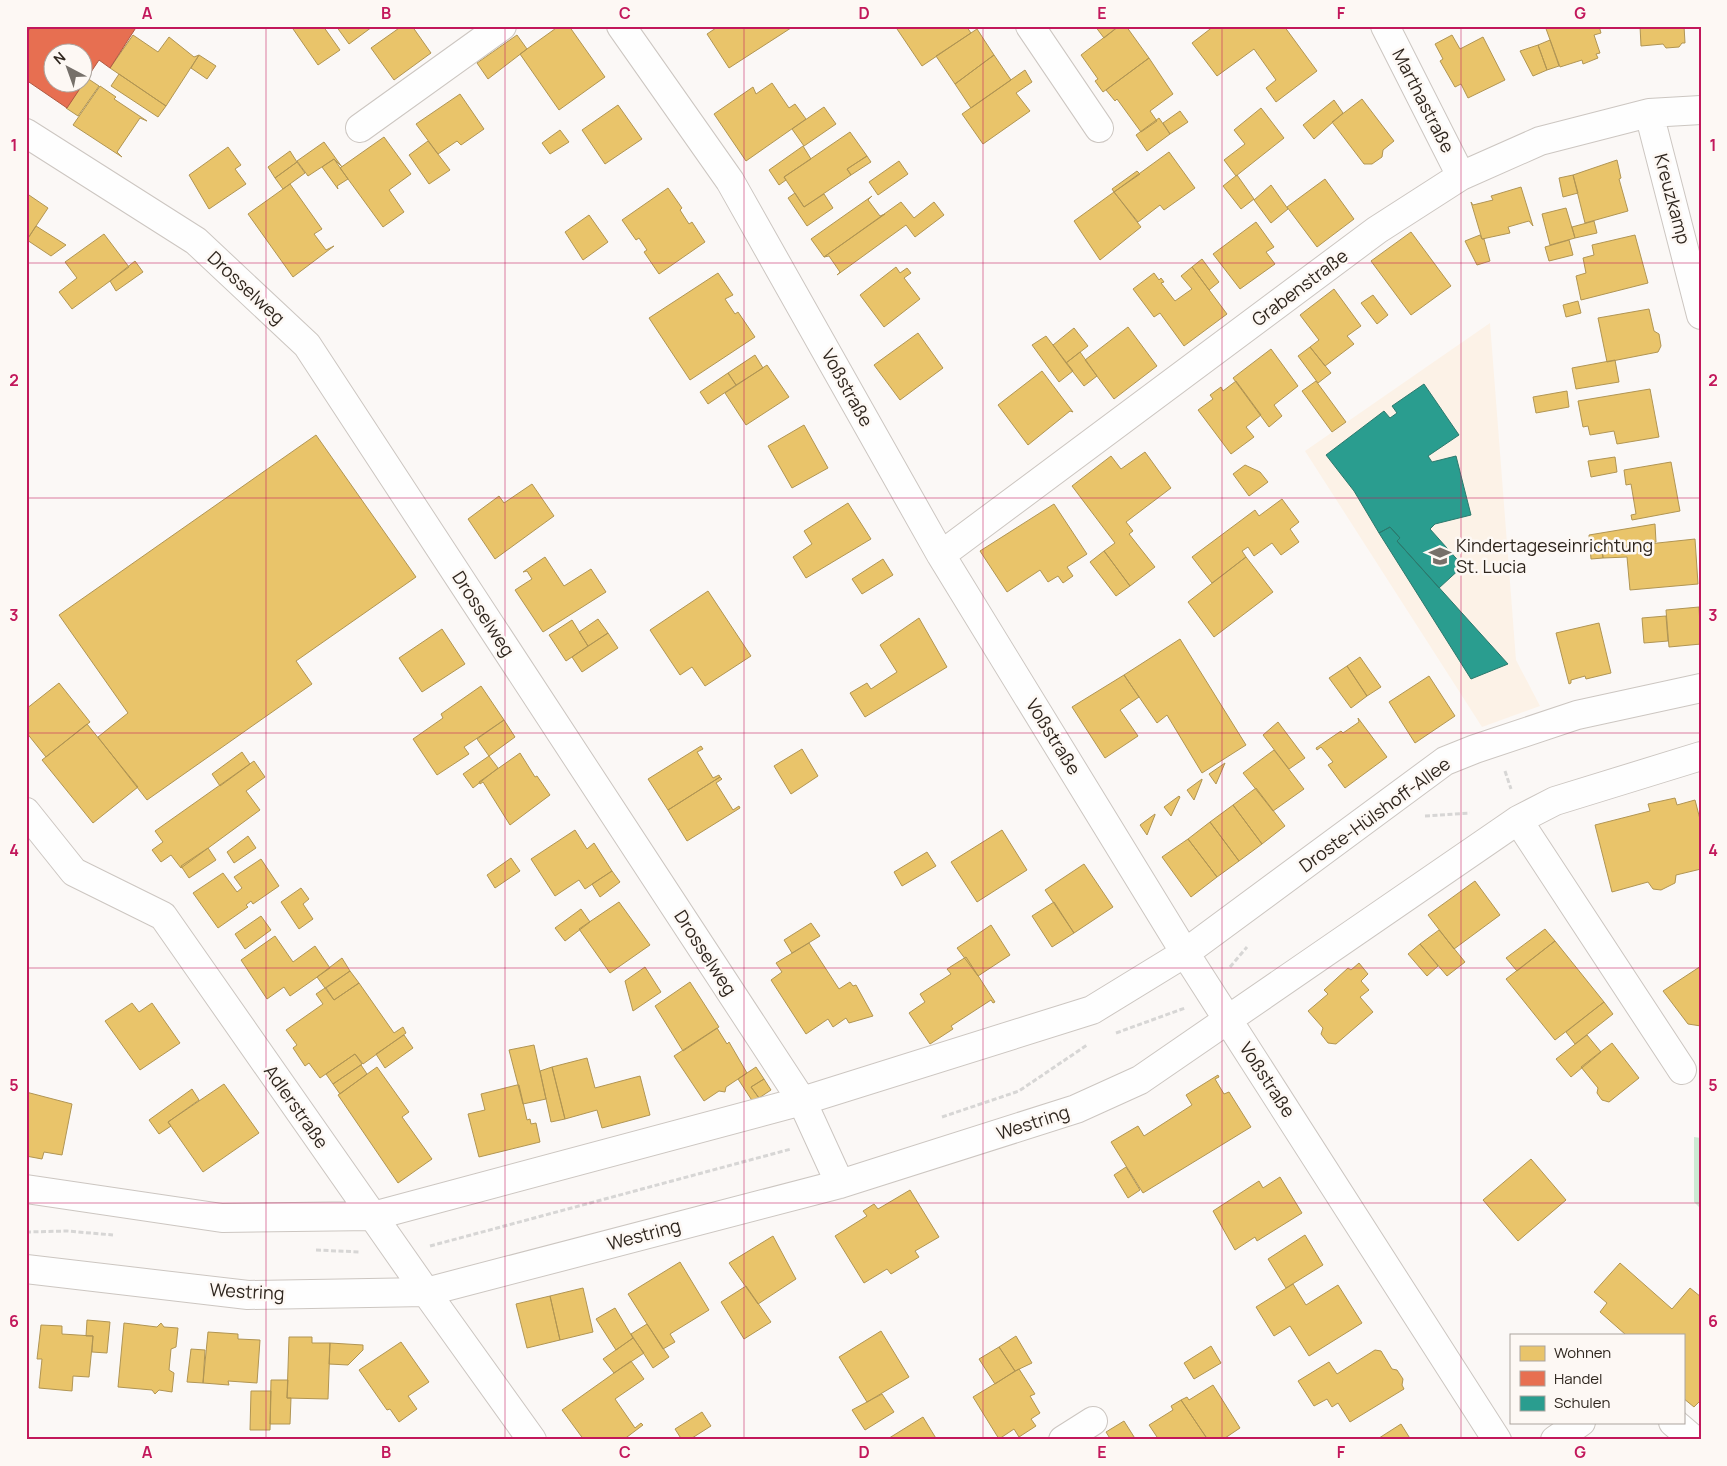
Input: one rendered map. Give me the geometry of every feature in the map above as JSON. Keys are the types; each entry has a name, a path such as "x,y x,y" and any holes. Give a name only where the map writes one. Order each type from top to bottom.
{"street":[{"path":"360,128 502,26"},
{"name":"Voßstraße","path":"621,26 730,181 941,555 1185,953 1498,1440"},
{"path":"1030,26 1099,128"},
{"name":"Marthastraße","path":"1385,26 1461,176"},
{"name":"Grabenstraße","path":"941,555 1377,230 1461,176 1540,141 1649,113 1701,110"},
{"name":"Kreuzkamp","path":"1649,113 1701,315"},
{"name":"Drosselweg","path":"26,133 196,241 307,345 802,1101 840,1184"},
{"name":"Droste-Hülshoff-Allee","path":"1185,953 1445,761 1475,749 1577,716 1701,688"},
{"path":"1229,1020 1518,820 1555,802 1701,756"},
{"name":"Adlerstraße","path":"26,812 74,872 163,916 532,1440"},
{"path":"1518,820 1682,1070"},
{"path":"26,1189 222,1218 373,1216 802,1101 1092,1010 1185,953"},
{"name":"Westring","path":"26,1269 248,1295 426,1292 840,1184 1076,1109 1140,1080 1229,1020"},
{"path":"1063,1440 1093,1421"},
{"path":"1555,1440 1578,1424"},
{"path":"1675,1424 1694,1440"}],"path":[{"path":"1110,1036 1190,1006 1206,985"},
{"name":"Westring","path":"937,1118 1019,1091 1093,1042"}],"shaded area":[{"name":"Kindertageseinrichtung St. Lucia","path":"1490,323 1516,660 1540,706 1482,727 1305,451"}],"green space":[{"path":"1694,1137 1701,1138 1701,1209 1694,1202"}],"building: Wohnen":[{"path":"291,26 323,26 340,50 318,65"},
{"path":"336,26 371,26 372,27 349,44"},
{"path":"402,26 412,26 431,53 394,80 371,48"},
{"path":"559,26 569,26 605,77 559,110 520,54"},
{"path":"719,26 794,26 729,68 707,34"},
{"path":"895,26 966,26 971,33 922,66"},
{"path":"1095,26 1119,26 1104,38"},
{"path":"1119,26 1126,26 1149,58 1103,92 1095,81 1098,79 1081,55"},
{"path":"1214,26 1284,26 1317,71 1276,102 1266,88 1276,80 1254,49 1217,76 1192,43"},
{"path":"1545,26 1599,26 1601,33 1594,35 1600,53 1596,54 1598,58 1583,64 1582,60 1560,67"},
{"path":"1640,26 1684,26 1685,43 1682,43 1679,47 1666,48 1663,44 1641,46"},
{"path":"977,29 994,55 955,84 936,56"},
{"path":"133,35 158,52 169,37 194,57 199,55 166,106 110,68"},
{"path":"517,35 527,49 488,79 477,63"},
{"path":"1452,35 1460,49 1483,37 1505,80 1468,98 1461,84 1455,87 1440,61 1443,59 1435,44"},
{"path":"1550,40 1559,66 1547,70 1538,45"},
{"path":"1538,45 1547,70 1533,76 1520,51"},
{"path":"199,55 216,66 207,79 191,68"},
{"path":"994,55 1011,80 971,108 955,84"},
{"path":"1149,58 1173,94 1150,111 1157,121 1141,132 1117,99 1115,101 1106,90"},
{"path":"1025,70 1032,82 1016,93 1030,111 983,144 962,114"},
{"path":"119,74 166,106 158,117 111,86"},
{"path":"92,81 99,86 78,116 66,108 77,92 92,92"},
{"path":"772,83 789,108 795,104 806,119 746,161 714,114 753,87 756,94"},
{"path":"100,86 116,97 114,99 147,121 140,118 117,152 122,157 73,125"},
{"path":"460,94 484,129 461,145 457,141 438,154 416,124"},
{"path":"1362,99 1394,141 1383,150 1382,157 1372,164 1364,164 1332,122"},
{"path":"1334,100 1343,113 1314,139 1303,125"},
{"path":"618,105 642,139 605,164 582,130"},
{"path":"824,107 836,124 804,146 792,129"},
{"path":"1261,108 1284,138 1236,176 1224,160 1245,144 1234,130"},
{"path":"1180,111 1188,122 1170,134 1163,123"},
{"path":"1159,118 1170,134 1147,151 1136,135"},
{"path":"560,130 569,142 550,154 542,143"},
{"path":"850,132 867,156 847,169 851,175 804,207 784,177"},
{"path":"384,137 411,174 389,190 404,212 383,227 340,168"},
{"path":"428,141 450,170 429,184 409,155"},
{"path":"324,142 342,167 334,159 308,176 297,161"},
{"path":"803,146 811,159 784,177 786,180 779,185 769,170"},
{"path":"228,147 241,165 235,169 246,184 209,209 189,175"},
{"path":"290,151 297,162 275,178 268,167"},
{"path":"1169,152 1195,188 1164,210 1160,205 1138,222 1114,192"},
{"path":"867,156 871,162 851,175 847,169"},
{"path":"334,159 348,179 337,186 338,189 322,167"},
{"path":"1617,160 1621,178 1619,179 1628,211 1585,223 1573,175"},
{"path":"899,161 908,174 878,195 869,182"},
{"path":"297,162 305,173 283,189 275,178"},
{"path":"1137,171 1140,174 1114,192 1112,189"},
{"path":"1237,175 1254,199 1241,209 1223,186"},
{"path":"1573,175 1578,193 1563,197 1559,178"},
{"path":"1325,179 1354,219 1317,247 1287,207"},
{"path":"290,184 322,229 314,234 326,250 334,246 293,277 248,214"},
{"path":"1271,185 1288,209 1271,223 1254,200"},
{"path":"1521,187 1533,226 1529,221 1508,227 1510,233 1482,239 1471,202 1473,205 1493,200 1491,196"},
{"path":"668,188 682,208 680,210 689,224 692,222 705,242 659,274 644,252 647,250 639,238 636,240 622,220"},
{"path":"1114,192 1141,227 1100,260 1074,221"},
{"path":"26,193 48,208 26,241"},
{"path":"795,193 804,207 824,194 833,208 807,226 788,198"},
{"path":"872,196 868,200 880,216 885,214 824,257 811,239"},
{"path":"901,202 914,218 934,202 944,215 915,237 906,225 837,275 840,272 829,256 824,257"},
{"path":"1566,208 1575,238 1550,245 1542,214"},
{"path":"589,215 608,242 583,260 565,232"},
{"path":"1594,221 1597,233 1575,238 1572,227"},
{"path":"1256,222 1274,247 1266,252 1275,264 1240,289 1213,254"},
{"path":"36,226 66,245 51,256 27,240"},
{"path":"1411,232 1451,286 1411,315 1371,261"},
{"path":"104,234 129,267 72,309 59,292 77,278 65,262"},
{"path":"1480,235 1484,239 1490,261 1477,265 1465,241"},
{"path":"1635,235 1648,283 1581,300 1576,276 1586,273 1583,258 1594,255 1592,245"},
{"path":"1569,240 1573,255 1549,261 1545,247"},
{"path":"1202,259 1219,282 1209,290 1192,267"},
{"path":"135,261 143,272 116,291 110,281"},
{"path":"896,267 900,273 907,268 911,273 904,278 920,299 884,327 860,295"},
{"path":"1192,267 1227,314 1184,346 1160,313 1154,317 1133,289 1154,273 1159,280 1161,278 1164,282 1161,283 1175,301 1192,289 1181,276"},
{"path":"718,273 733,295 725,299 735,314 738,312 755,337 690,380 649,318"},
{"path":"1334,289 1361,326 1347,336 1354,344 1325,366 1310,347 1319,340 1300,315"},
{"path":"1373,295 1388,315 1377,324 1361,303"},
{"path":"1578,301 1581,313 1566,317 1563,305"},
{"path":"1649,309 1654,331 1659,334 1661,346 1658,352 1607,362 1598,318"},
{"path":"1128,327 1157,366 1114,399 1085,360"},
{"path":"1074,328 1088,346 1066,363 1053,345"},
{"path":"918,333 943,368 900,400 874,365"},
{"path":"1046,336 1073,371 1059,382 1032,345"},
{"path":"1310,347 1331,373 1318,383 1298,356"},
{"path":"1271,349 1298,386 1274,405 1282,416 1269,427 1233,378"},
{"path":"1080,352 1097,376 1084,386 1066,363"},
{"path":"755,355 763,368 736,385 728,373"},
{"path":"1615,360 1619,382 1576,389 1572,368"},
{"path":"767,365 789,397 746,425 725,393"},
{"path":"1042,371 1073,412 1070,411 1028,445 998,405"},
{"path":"728,373 736,385 708,404 700,392"},
{"path":"1236,381 1261,415 1246,427 1254,437 1231,454 1198,410 1213,399 1210,395 1221,387 1223,391"},
{"path":"1316,381 1346,422 1332,432 1302,391"},
{"path":"1650,389 1659,437 1617,444 1614,431 1590,435 1588,426 1583,427 1578,401"},
{"path":"1567,391 1569,407 1536,413 1533,397"},
{"path":"804,425 828,468 792,488 768,446"},
{"path":"316,435 416,577 296,661 312,684 147,800 98,737 128,713 59,615"},
{"path":"1145,452 1171,488 1126,522 1133,531 1129,534 1155,567 1130,586 1104,551 1115,543 1072,486 1111,456 1121,469"},
{"path":"1615,457 1617,472 1591,477 1588,461"},
{"path":"1671,462 1680,511 1632,520 1631,515 1636,514 1631,484 1626,485 1624,470"},
{"path":"1245,465 1260,472 1268,482 1249,496 1233,474"},
{"path":"532,484 554,516 495,559 468,519 499,496 504,503"},
{"path":"1282,499 1299,522 1290,529 1299,542 1281,555 1272,543 1254,556 1248,547 1242,551 1246,557 1212,583 1192,557 1255,510 1259,516"},
{"path":"848,503 871,539 806,578 793,557 812,544 804,531"},
{"path":"1054,504 1087,554 1067,567 1073,576 1063,583 1058,576 1048,582 1040,570 1007,592 980,551"},
{"path":"1655,524 1656,542 1602,549 1603,558 1591,559 1589,535"},
{"path":"1695,539 1698,584 1630,590 1627,557 1603,558 1602,549"},
{"path":"1104,551 1130,586 1116,596 1090,562"},
{"path":"545,557 564,586 591,569 606,592 543,632 515,590 532,579 527,571 523,572"},
{"path":"1246,557 1273,592 1214,637 1188,602"},
{"path":"883,559 893,575 862,594 852,579"},
{"path":"708,591 751,656 705,686 692,667 680,675 650,630"},
{"path":"1699,607 1701,644 1669,647 1666,610"},
{"path":"1666,616 1668,641 1644,643 1642,618"},
{"path":"919,618 947,667 865,717 850,693 867,683 871,689 897,672 880,645"},
{"path":"598,619 608,633 588,646 579,632"},
{"path":"572,620 588,646 566,661 549,635"},
{"path":"1599,623 1611,673 1586,679 1585,676 1571,680 1569,684 1556,633"},
{"path":"442,629 465,664 422,692 399,658"},
{"path":"608,633 618,648 582,672 572,657"},
{"path":"1180,639 1246,745 1202,773 1167,715 1157,723 1124,675"},
{"path":"1360,657 1381,687 1367,696 1347,666"},
{"path":"1347,666 1367,696 1351,708 1329,678"},
{"path":"1124,675 1139,697 1120,710 1138,736 1105,758 1072,707"},
{"path":"1429,676 1455,716 1415,743 1389,702"},
{"path":"59,683 90,722 46,757 26,732 26,709"},
{"path":"481,686 504,720 464,747 469,754 437,775 413,739 443,718 441,714"},
{"path":"1358,718 1387,757 1345,788 1328,765 1333,762 1321,747 1317,750 1316,748 1341,731 1343,733 1359,722"},
{"path":"504,720 515,737 489,756 477,739"},
{"path":"1278,722 1305,758 1289,769 1263,735"},
{"path":"87,724 138,787 93,823 42,760"},
{"path":"701,746 703,749 697,752 713,778 719,775 720,777 668,810 648,779"},
{"path":"802,749 818,776 791,794 774,766"},
{"path":"1274,750 1304,789 1273,811 1243,773"},
{"path":"242,752 250,764 220,786 212,774"},
{"path":"520,753 535,777 537,776 550,795 510,825 483,782 480,784 479,782"},
{"path":"489,756 498,768 473,788 463,774"},
{"path":"254,761 265,777 246,791 260,810 181,868 171,855 161,862 152,850 163,842 155,831"},
{"path":"1225,763 1216,784 1209,774"},
{"path":"720,777 722,779 716,783 733,810 739,806 740,808 687,841 668,810"},
{"path":"1202,780 1194,800 1187,790"},
{"path":"1256,788 1285,826 1262,844 1233,805"},
{"path":"1180,797 1171,816 1164,807"},
{"path":"1675,798 1677,805 1695,800 1701,823 1701,869 1676,875 1675,883 1661,890 1653,889 1648,882 1612,892 1595,825 1650,811 1648,804"},
{"path":"1233,805 1262,844 1239,861 1210,822"},
{"path":"1155,815 1147,835 1140,825"},
{"path":"1210,822 1239,861 1217,877 1188,839"},
{"path":"575,830 587,849 594,843 612,871 585,889 579,880 555,896 531,859"},
{"path":"1002,830 1027,870 977,902 951,862"},
{"path":"248,836 256,848 234,863 227,852"},
{"path":"1188,839 1217,877 1191,897 1162,857"},
{"path":"208,848 216,860 189,878 181,866"},
{"path":"927,852 936,866 902,886 894,872"},
{"path":"511,858 520,871 495,888 487,875"},
{"path":"261,859 279,886 253,904 251,901 246,905 248,907 218,928 193,893 223,873 237,892 242,888 234,877"},
{"path":"1084,864 1113,907 1074,933 1045,890"},
{"path":"612,871 620,882 600,897 592,884"},
{"path":"1475,881 1500,915 1454,949 1428,915"},
{"path":"301,888 309,899 303,904 313,919 299,929 281,902"},
{"path":"619,902 650,945 610,973 579,929"},
{"path":"1054,902 1074,933 1052,947 1032,916"},
{"path":"581,909 590,922 565,941 555,928"},
{"path":"261,916 271,930 245,949 235,934"},
{"path":"811,923 820,936 792,953 784,940"},
{"path":"991,925 1010,955 978,976 957,948"},
{"path":"1545,929 1555,941 1517,971 1506,958"},
{"path":"1439,930 1465,962 1447,976 1420,944"},
{"path":"275,936 293,962 315,946 330,968 290,996 284,987 267,999 241,960"},
{"path":"1555,941 1604,1002 1555,1040 1506,979"},
{"path":"809,943 839,989 850,982 853,986 856,985 873,1016 849,1023 846,1018 833,1027 828,1019 806,1034 771,980 782,972 776,963"},
{"path":"1420,944 1438,966 1427,976 1408,954"},
{"path":"966,957 995,1002 993,1003 991,1000 951,1026 953,1029 930,1044 909,1013 925,1002 920,994 951,974 947,969"},
{"path":"342,958 350,971 325,988 317,977"},
{"path":"1359,963 1368,974 1361,981 1369,990 1360,997 1373,1012 1336,1044 1328,1043 1321,1034 1323,1028 1308,1011 1328,994 1324,990 1348,968 1351,970"},
{"path":"1701,966 1701,1026 1688,1024 1663,991"},
{"path":"645,967 661,992 633,1011 625,981"},
{"path":"350,971 359,983 334,1000 326,988"},
{"path":"690,982 719,1027 683,1051 655,1006"},
{"path":"359,983 394,1033 403,1027 406,1033 363,1064 355,1054 320,1078 309,1063 305,1066 293,1048 297,1045 286,1030 323,1004 316,994 325,988 334,1000"},
{"path":"1604,1002 1613,1014 1575,1044 1566,1032"},
{"path":"132,1003 139,1012 152,1003 180,1043 140,1070 105,1021"},
{"path":"717,1028 727,1044 729,1042 747,1073 726,1087 725,1092 719,1091 704,1101 674,1056"},
{"path":"404,1035 413,1048 385,1068 376,1054"},
{"path":"1587,1035 1601,1052 1571,1077 1556,1059"},
{"path":"1612,1043 1639,1078 1609,1102 1602,1100 1597,1093 1598,1088 1581,1067"},
{"path":"534,1045 546,1099 523,1104 509,1050"},
{"path":"355,1054 362,1064 333,1084 326,1074"},
{"path":"587,1058 595,1088 640,1076 650,1115 602,1128 597,1110 565,1119 552,1067"},
{"path":"361,1065 367,1074 340,1094 333,1084"},
{"path":"377,1067 409,1112 402,1117 432,1159 398,1183 338,1095"},
{"path":"552,1067 565,1119 551,1122 540,1071"},
{"path":"756,1067 764,1079 751,1087 759,1098 753,1102 738,1079"},
{"path":"1218,1075 1219,1077 1215,1079 1224,1094 1229,1092 1251,1127 1143,1193 1111,1142 1138,1126 1144,1136 1192,1105 1186,1095"},
{"path":"764,1079 771,1090 759,1098 751,1087"},
{"path":"224,1084 259,1133 203,1172 168,1122"},
{"path":"519,1085 527,1120 530,1119 531,1124 536,1123 540,1142 479,1157 468,1114 485,1110 481,1094"},
{"path":"192,1089 199,1100 168,1122 171,1126 159,1134 149,1120"},
{"path":"26,1092 72,1104 62,1155 44,1152 42,1159 26,1156"},
{"path":"1531,1159 1566,1200 1518,1241 1483,1200"},
{"path":"1126,1167 1140,1190 1128,1198 1114,1175"},
{"path":"1280,1177 1302,1213 1257,1241 1255,1237 1235,1250 1213,1211 1259,1181 1263,1188"},
{"path":"910,1190 939,1237 915,1251 919,1257 891,1274 887,1269 864,1283 835,1236 867,1216 863,1211 874,1204 878,1209"},
{"path":"1305,1235 1323,1265 1286,1288 1268,1259"},
{"path":"773,1236 796,1279 758,1304 729,1263"},
{"path":"680,1262 709,1310 670,1334 675,1342 663,1349 628,1294"},
{"path":"1620,1263 1672,1309 1690,1288 1701,1297 1701,1400 1694,1407 1684,1399 1684,1334 1625,1334 1600,1312 1607,1303 1594,1292"},
{"path":"1293,1284 1306,1305 1338,1285 1362,1323 1309,1356 1290,1326 1274,1336 1256,1307"},
{"path":"746,1286 771,1322 744,1339 721,1302"},
{"path":"583,1288 593,1332 560,1340 550,1296"},
{"path":"550,1296 560,1340 527,1348 516,1304"},
{"path":"615,1308 633,1338 616,1350 596,1319"},
{"path":"87,1320 110,1322 107,1353 92,1352 93,1336 86,1336"},
{"path":"124,1323 157,1327 161,1323 164,1327 178,1328 176,1347 171,1349 169,1370 174,1373 172,1392 159,1390 155,1394 152,1390 118,1387"},
{"path":"647,1324 669,1357 653,1368 631,1334"},
{"path":"41,1325 62,1326 62,1334 93,1336 89,1377 73,1376 72,1391 39,1388 42,1359 37,1359"},
{"path":"881,1331 909,1377 867,1402 839,1357"},
{"path":"208,1332 238,1334 238,1339 260,1340 257,1383 228,1381 229,1385 203,1383"},
{"path":"1016,1336 1032,1363 1015,1371 999,1347"},
{"path":"289,1337 312,1337 312,1343 330,1343 328,1399 287,1398"},
{"path":"633,1338 644,1353 614,1373 603,1359"},
{"path":"401,1342 429,1382 408,1396 417,1409 399,1422 390,1409 387,1410 359,1370"},
{"path":"330,1343 363,1345 363,1350 348,1365 329,1364"},
{"path":"1211,1346 1221,1363 1194,1379 1184,1363"},
{"path":"999,1347 1015,1371 995,1384 979,1359"},
{"path":"191,1349 205,1350 203,1383 187,1382"},
{"path":"1375,1350 1381,1351 1392,1369 1397,1370 1403,1379 1402,1385 1404,1389 1350,1422 1338,1403 1332,1407 1327,1399 1314,1406 1298,1381 1329,1362 1337,1374"},
{"path":"631,1361 644,1379 615,1399 635,1428 641,1423 643,1425 623,1440 584,1440 562,1410"},
{"path":"1019,1369 1035,1394 1030,1396 1040,1413 1031,1419 1036,1426 1019,1437 1014,1429 999,1439 973,1397"},
{"path":"271,1380 288,1380 287,1398 291,1398 290,1424 270,1424"},
{"path":"1213,1385 1240,1428 1225,1438 1226,1440 1208,1440 1181,1400 1187,1397 1189,1400"},
{"path":"251,1391 271,1391 270,1430 250,1430"},
{"path":"882,1394 894,1412 865,1430 852,1410"},
{"path":"1181,1400 1208,1440 1159,1440 1149,1425 1173,1410 1171,1406"},
{"path":"702,1412 711,1426 689,1440 682,1440 675,1429"},
{"path":"923,1417 937,1440 886,1440"},
{"path":"1124,1421 1136,1440 1111,1440 1106,1432"},
{"path":"1401,1424 1411,1440 1376,1440"}],"building: Handel":[{"path":"32,26 137,26 110,68 99,60 92,70 92,42 42,42 42,91 26,80 26,34"},
{"path":"44,92 78,92 67,108"}],"building: Schulen":[{"path":"1424,384 1459,435 1428,456 1432,462 1456,456 1471,515 1435,524 1430,529 1463,566 1439,588 1397,541 1400,538 1390,527 1379,533 1354,491 1326,455 1384,411 1390,418 1397,413 1392,406"},
{"path":"1390,527 1400,538 1397,541 1508,664 1471,679 1379,533"}],"place":[{"name":"Kindertageseinrichtung St. Lucia","path":"1440,556"}]}
